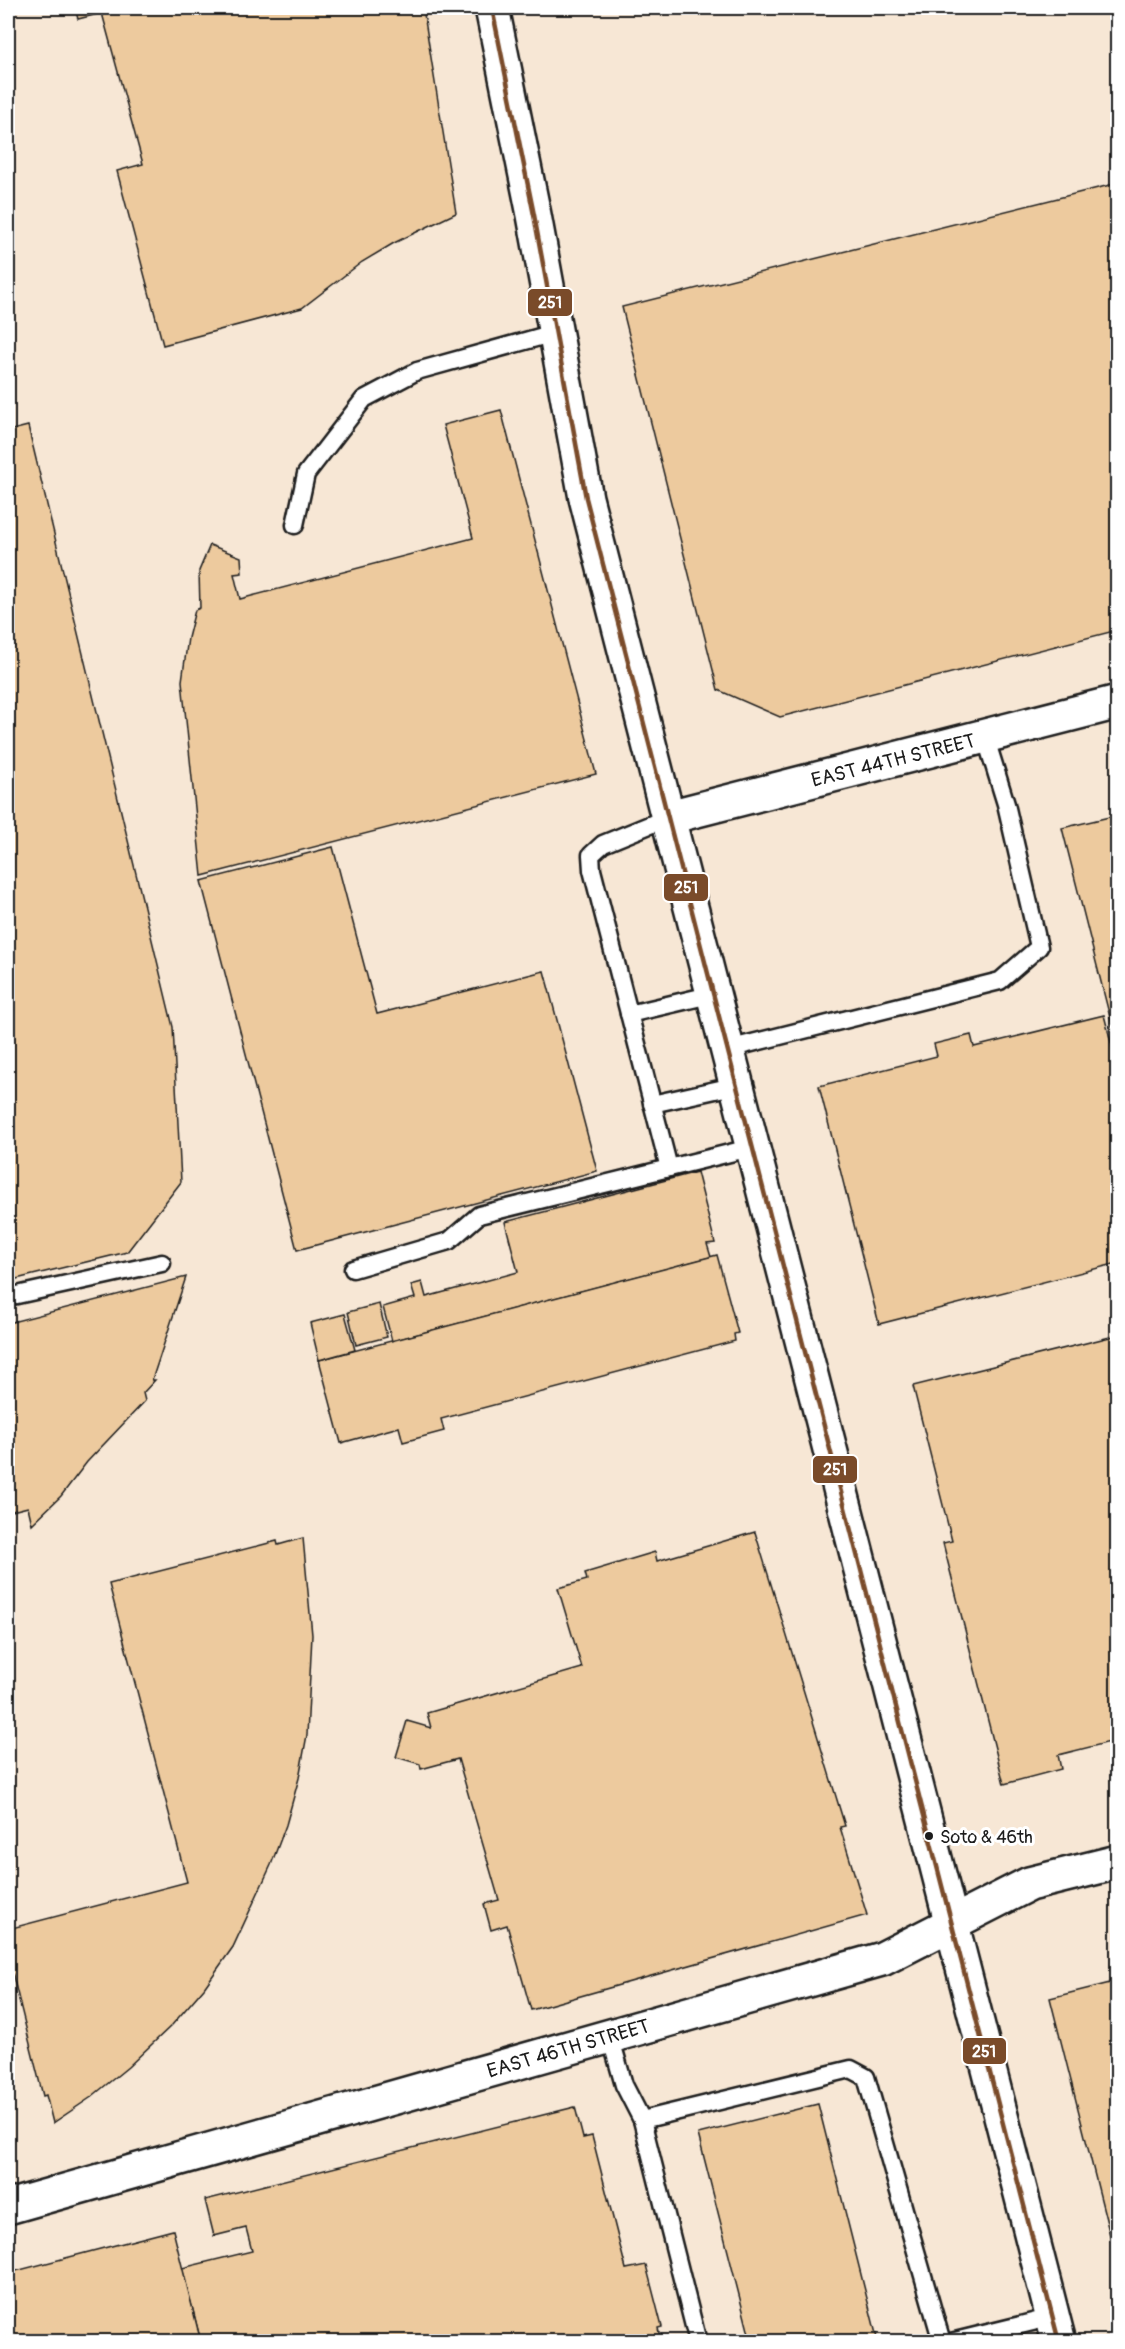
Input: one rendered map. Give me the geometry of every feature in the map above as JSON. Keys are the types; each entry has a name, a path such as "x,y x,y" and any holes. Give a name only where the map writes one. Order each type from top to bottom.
{"main road":[{"path":"492,8 534,215 586,498 1056,2329"},
{"name":"EAST 44TH STREET","path":"669,817 1118,702"},
{"name":"EAST 46TH STREET","path":"8,2207 882,1959 1029,1884 1118,1862"}],"lane":[{"path":"296,525 306,474 364,399 417,371 554,333"},
{"path":"728,1050 801,1029 1000,981 1039,947 1005,804 986,736"},
{"path":"669,817 603,844 591,855 592,870 669,1168"},
{"path":"629,1014 714,994"},
{"path":"652,1104 738,1085"},
{"path":"353,1269 450,1241 479,1215 753,1147"},
{"path":"8,1297 162,1263"},
{"path":"610,2036 624,2085 642,2120 698,2342"},
{"path":"642,2120 851,2069 866,2077 942,2342"},
{"path":"951,2342 1056,2329"}],"shaded area":[{"path":"8,8 1117,8 1117,2341 8,2341"}],"building":[{"path":"75,8 423,8 456,213 394,243 362,262 302,308 163,345 117,171 143,164 102,13 78,19"},
{"path":"1118,183 1118,630 780,717 718,690 622,307"},
{"path":"501,410 596,774 202,876 182,681 188,638 195,610 200,608 199,571 210,545 241,557 242,573 234,574 240,599 473,538 443,425"},
{"path":"28,426 173,1027 181,1182 127,1252 8,1281 8,431"},
{"path":"1118,815 1118,1049 1062,828"},
{"path":"333,847 377,1014 544,971 597,1171 297,1250 201,881"},
{"path":"1104,1015 1118,1069 1118,1263 879,1324 819,1086 937,1056 934,1044 971,1035 974,1047"},
{"path":"697,1172 715,1243 707,1244 711,1257 392,1341 383,1307 415,1298 411,1285 422,1282 426,1297 518,1272 505,1222"},
{"path":"717,1255 738,1333 734,1334 735,1341 441,1419 444,1431 403,1442 399,1427 341,1443 319,1360"},
{"path":"186,1277 152,1380 155,1380 143,1393 145,1401 87,1462 61,1496 32,1524 28,1507 8,1512 8,1323"},
{"path":"379,1304 387,1337 356,1345 348,1312"},
{"path":"345,1314 355,1350 319,1360 310,1323"},
{"path":"1118,1335 1118,1740 1058,1755 1061,1769 1004,1784 943,1543 952,1541 913,1386"},
{"path":"755,1532 845,1826 840,1827 867,1915 531,2010 507,1925 491,1930 484,1904 499,1900 458,1759 421,1769 420,1764 396,1757 407,1721 431,1728 427,1713 582,1668 558,1588 587,1580 585,1573 655,1552 657,1561"},
{"path":"303,1538 312,1635 307,1735 299,1778 286,1825 271,1865 233,1947 204,1988 172,2025 128,2067 90,2098 53,2123 46,2095 43,2096 8,1956 8,1929 187,1882 109,1584 277,1541 278,1545"},
{"path":"1118,1981 1118,2267 1050,1998"},
{"path":"818,2104 878,2342 751,2342 698,2134"},
{"path":"575,2107 583,2138 592,2136 626,2269 646,2265 662,2327 658,2328 661,2342 201,2342 182,2268 252,2251 246,2228 214,2236 205,2200"},
{"path":"173,2230 201,2342 8,2342 8,2273"}],"transit line":[{"name":"251","path":"492,8 534,215 586,498 1059,2342"}],"place":[{"name":"Soto & 46th","path":"929,1836"}]}
